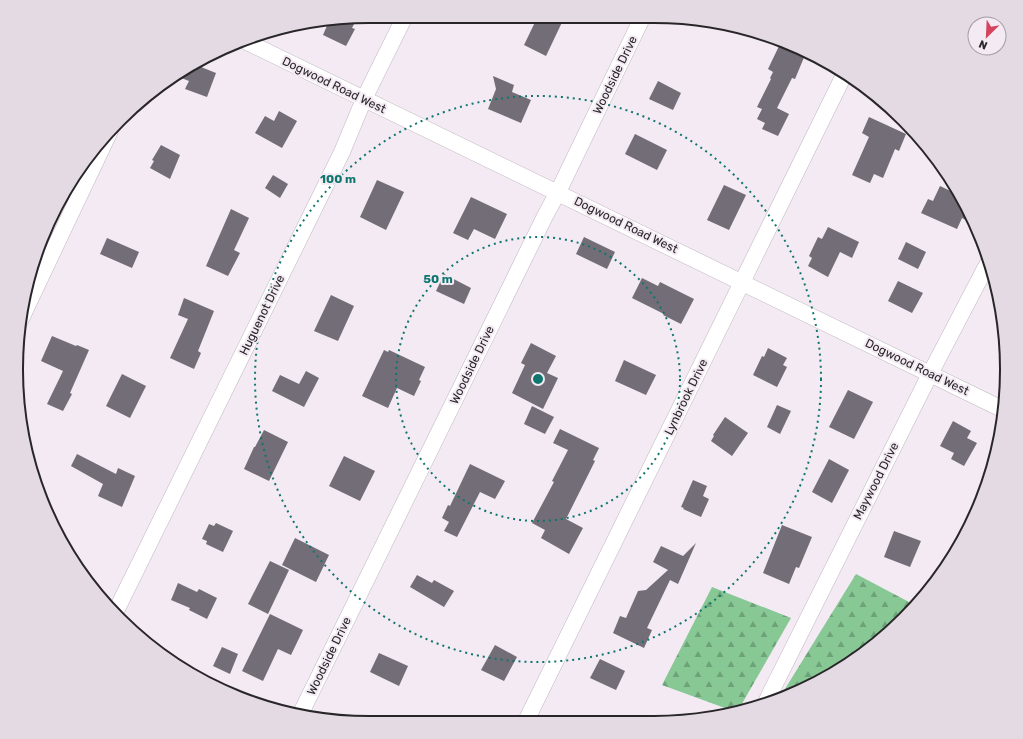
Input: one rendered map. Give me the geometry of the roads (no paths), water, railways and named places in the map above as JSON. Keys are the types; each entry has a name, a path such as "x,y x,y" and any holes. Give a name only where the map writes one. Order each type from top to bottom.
{"street":[{"name":"Huguenot Drive","path":"118,608 342,152 364,99 402,23"},
{"name":"Woodside Drive","path":"303,709 640,23"},
{"name":"Dogwood Road West","path":"251,44 998,407"},
{"name":"Lynbrook Drive","path":"528,716 842,79"},
{"path":"31,298 99,153"},
{"name":"Maywood Drive","path":"769,697 930,374 985,269"}]}
